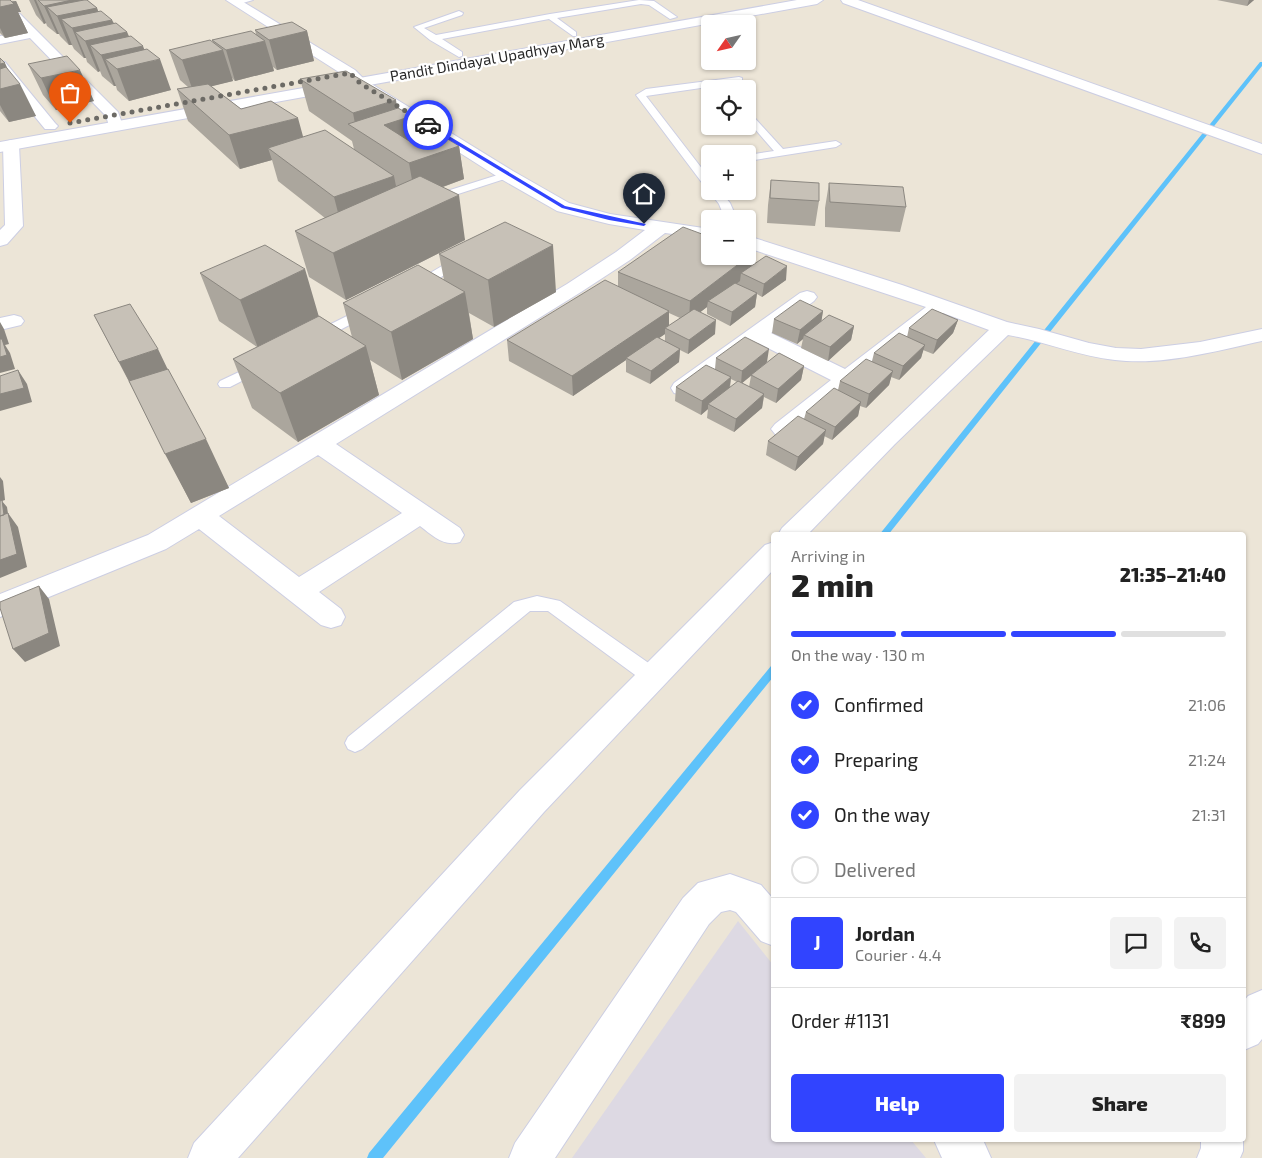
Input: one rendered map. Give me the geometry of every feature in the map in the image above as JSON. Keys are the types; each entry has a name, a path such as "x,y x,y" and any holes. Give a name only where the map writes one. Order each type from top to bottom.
{"street":[{"name":"Pandit Dindayal Upadhyay Marg","path":"355,78 459,54 769,0"},
{"name":"Pandit Dindayal Upadhyay Marg","path":"4,142 355,78 817,0"},
{"path":"847,0 1262,149"},
{"path":"239,1 507,175 563,207 609,219 701,233"},
{"path":"16,17 76,76 114,121"},
{"path":"0,40 33,34"},
{"path":"0,65 50,126"},
{"path":"57,80 76,76"},
{"path":"19,88 38,84"},
{"name":"Pandit Dindayal Upadhyay Marg","path":"4,142 50,126 114,121"},
{"path":"0,240 14,226 4,142"},
{"path":"0,606 157,542 615,262 660,227"},
{"path":"756,244 781,251 1003,328 1032,333 1063,344 1116,354 1140,355 1200,348 1262,335"},
{"path":"682,388 807,297"},
{"path":"783,429 940,305"},
{"path":"794,532 887,438 1003,328"},
{"path":"756,334 847,379"},
{"path":"318,443 451,536"},
{"path":"298,592 420,514"},
{"path":"200,516 331,617"},
{"path":"209,1158 532,802 771,555"},
{"path":"530,1158 696,911 712,896 730,892 748,898 771,925"},
{"path":"1246,1028 1262,1010"},
{"path":"957,1142 970,1158"},
{"path":"1218,1158 1222,1151 1222,1142"}],"lane":[{"path":"433,38 550,16 646,2 674,17"},
{"path":"459,13 419,25 418,27 459,54"},
{"path":"550,16 573,34"},
{"path":"701,88 646,92 641,95 701,174"},
{"path":"756,125 781,152"},
{"path":"756,157 836,144"},
{"path":"695,166 701,165"},
{"path":"430,215 430,208 451,193 507,175"},
{"path":"402,292 446,269 459,257 456,245"},
{"path":"305,343 384,301"},
{"path":"225,384 269,361"},
{"path":"355,742 520,607 531,602 542,602 554,606 653,677"}],"shaded area":[{"path":"738,921 771,962 771,1142 913,1142 926,1158 572,1158"}],"building":[{"path":"0,0 10,0 14,4 0,7"},
{"path":"38,0 72,0 44,6"},
{"path":"87,0 97,8 57,16 47,7"},
{"path":"101,11 112,20 72,28 61,19"},
{"path":"292,22 307,31 269,40 255,30"},
{"path":"116,23 127,32 85,41 75,32"},
{"path":"251,31 265,41 226,50 212,40"},
{"path":"131,36 143,46 101,55 90,45"},
{"path":"210,40 223,50 182,60 169,50"},
{"path":"147,49 160,59 117,69 105,59"},
{"path":"67,56 80,70 41,78 28,64"},
{"path":"6,67 20,84 0,89 0,69"},
{"path":"346,71 396,100 353,113 300,79"},
{"path":"208,84 241,109 271,101 298,118 229,135 177,89"},
{"path":"398,108 412,116 384,125 414,144 441,135 459,146 409,163 348,124"},
{"path":"325,130 394,176 334,197 268,148"},
{"path":"420,176 459,195 333,253 295,231"},
{"path":"771,180 819,183 819,201 770,198"},
{"path":"829,183 903,187 906,207 830,202"},
{"path":"505,222 553,245 488,280 439,254"},
{"path":"683,227 701,234 701,265 737,265 690,301 618,272"},
{"path":"265,245 305,269 240,300 200,273"},
{"path":"766,256 787,266 764,284 741,273 753,265 756,265 756,263"},
{"path":"418,265 465,292 391,332 343,303"},
{"path":"605,280 669,311 572,376 507,340"},
{"path":"735,283 757,293 732,312 708,301"},
{"path":"800,300 823,311 800,330 774,319"},
{"path":"130,304 158,349 119,362 94,315"},
{"path":"694,309 716,320 689,340 665,328"},
{"path":"932,309 958,320 937,340 909,328"},
{"path":"829,315 854,326 830,347 804,335"},
{"path":"319,316 366,346 280,393 233,359"},
{"path":"899,333 925,345 903,366 874,353"},
{"path":"657,337 680,349 651,371 626,358"},
{"path":"745,337 769,349 742,371 716,358"},
{"path":"0,339 2,339 7,355 0,357"},
{"path":"779,353 804,366 778,389 751,375"},
{"path":"866,359 893,371 869,394 840,381"},
{"path":"706,365 731,377 702,401 676,387"},
{"path":"168,369 206,439 165,454 129,381"},
{"path":"18,370 24,388 0,394 0,376"},
{"path":"738,381 764,394 736,419 708,404"},
{"path":"834,388 861,402 835,427 806,412"},
{"path":"798,416 826,430 798,457 768,441"},
{"path":"2,500 4,515 0,516 0,501"},
{"path":"8,513 17,554 0,560 0,516"},
{"path":"39,586 49,633 13,649 0,608 0,602"}],"waterway":[{"path":"885,532 1262,63"},
{"path":"374,1158 771,673"}],"way so far":[{"path":"70,123 350,73 360,83 428,125"}],"route":[{"path":"428,125 507,175 563,207 609,219 644,224"}]}
